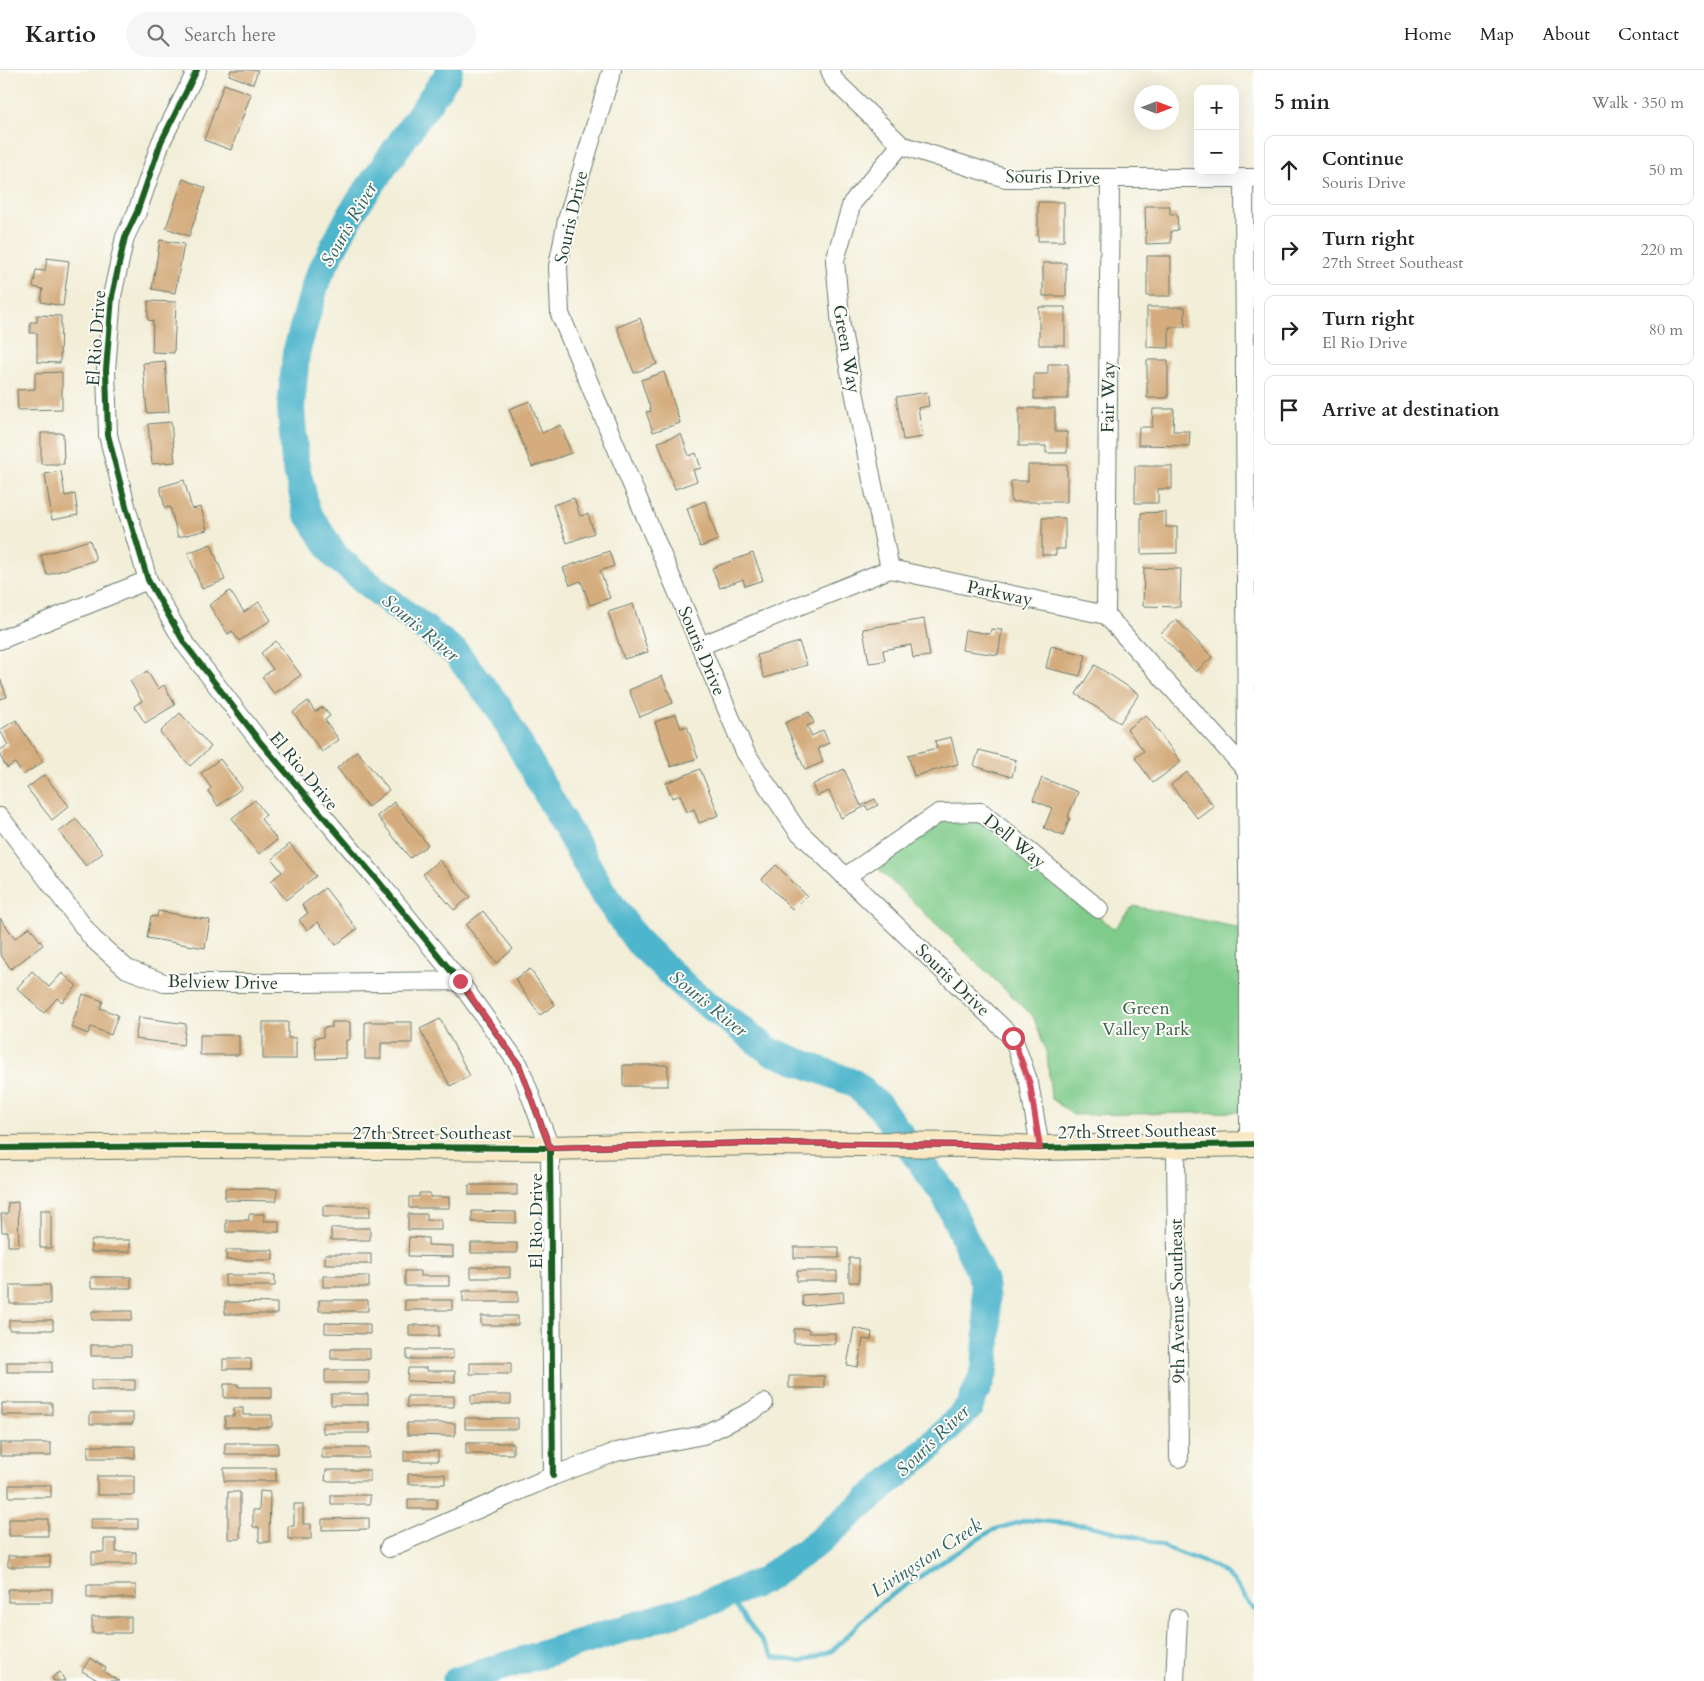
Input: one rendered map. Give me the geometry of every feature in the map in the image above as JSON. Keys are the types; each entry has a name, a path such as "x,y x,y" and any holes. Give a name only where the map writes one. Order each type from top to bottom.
{"street":[{"name":"El Rio Drive","path":"197,70 161,142 137,212 125,237 112,296 106,370 108,435 127,510 148,580 185,644 256,736 460,981 519,1065 550,1148 553,1476"},
{"name":"Souris Drive","path":"612,70 567,220 558,266 560,314 745,752 797,830 1013,1038 1030,1084 1040,1148"},
{"name":"Souris Drive","path":"830,70 834,80 901,145 1005,178 1249,178"},
{"name":"Green Way","path":"890,569 842,327 835,260 852,203 901,145"},
{"name":"Fair Way","path":"1106,615 1110,178"},
{"path":"1249,178 1247,771 1251,1144"},
{"path":"700,646 890,569"},
{"name":"Parkway","path":"890,569 1106,615"},
{"path":"0,640 148,580"},
{"path":"1106,615 1247,771"},
{"name":"Dell Way","path":"845,877 940,813 982,812 1099,909"},
{"name":"Belview Drive","path":"0,817 93,939 128,969 164,983 460,981"},
{"name":"27th Street Southeast","path":"0,1148 201,1146 550,1148 755,1143 972,1145 1040,1148 1251,1144"},
{"name":"9th Avenue Southeast","path":"1176,1145 1179,1458"},
{"path":"389,1548 553,1476 616,1452 703,1435 752,1411 764,1403"},
{"path":"1175,1681 1178,1618"}],"green space":[{"name":"Green Valley Park","path":"979,816 1114,929 1134,906 1240,928 1243,1112 1073,1115 1051,1098 1047,1054 1033,1016 871,862 938,817"}],"building":[{"path":"231,70 258,70 253,84 229,75"},
{"path":"224,84 251,94 231,150 204,140"},
{"path":"183,179 206,188 189,236 166,228"},
{"path":"1038,202 1064,202 1064,241 1038,241"},
{"path":"1145,206 1170,206 1170,214 1177,214 1178,230 1171,231 1171,243 1146,244"},
{"path":"160,240 184,244 175,293 152,289"},
{"path":"1147,256 1171,256 1171,296 1147,296"},
{"path":"47,258 69,261 63,306 41,302 43,289 33,287 36,270 45,271"},
{"path":"1043,263 1066,263 1066,296 1043,296"},
{"path":"148,301 176,302 174,353 152,352 153,321 148,320"},
{"path":"1039,307 1065,307 1065,345 1039,345"},
{"path":"1147,307 1185,307 1185,327 1169,327 1169,348 1147,347"},
{"path":"37,315 61,316 60,363 37,362 37,333 30,333 30,322 37,322"},
{"path":"640,318 657,364 634,373 617,327"},
{"path":"1147,360 1168,360 1168,398 1147,398"},
{"path":"165,361 169,412 147,413 143,363"},
{"path":"1048,364 1068,364 1068,399 1034,399 1034,374 1048,374"},
{"path":"62,372 62,409 18,410 17,390 35,389 35,373"},
{"path":"664,372 680,423 653,432 646,412 651,411 641,380"},
{"path":"927,392 929,406 918,408 923,437 903,440 896,397"},
{"path":"530,401 542,433 561,425 571,453 532,467 509,409"},
{"path":"1019,408 1055,408 1055,432 1067,432 1067,453 1046,453 1046,446 1019,446"},
{"path":"1153,409 1174,409 1173,431 1190,431 1189,446 1138,445 1139,427 1152,427"},
{"path":"171,422 175,462 152,464 148,424"},
{"path":"41,433 63,433 64,464 41,464"},
{"path":"681,434 689,456 696,453 701,468 693,470 697,481 675,489 658,442"},
{"path":"1028,465 1067,465 1067,502 1011,502 1011,481 1028,481"},
{"path":"1135,466 1172,466 1172,489 1158,489 1158,503 1135,503"},
{"path":"61,471 65,496 75,494 78,515 52,520 45,474"},
{"path":"184,480 192,509 201,507 207,530 178,537 170,507 165,508 160,487"},
{"path":"574,498 580,516 588,514 594,533 567,543 553,505"},
{"path":"705,501 718,540 700,547 687,508"},
{"path":"1166,512 1166,527 1177,527 1177,553 1141,554 1141,513"},
{"path":"1042,518 1065,518 1065,549 1056,549 1056,555 1042,555"},
{"path":"90,540 96,560 47,575 41,555"},
{"path":"211,544 225,580 202,589 188,553"},
{"path":"609,551 614,566 600,571 610,598 590,605 581,581 570,585 563,568"},
{"path":"753,553 763,580 745,586 743,579 720,588 712,568"},
{"path":"1144,568 1181,569 1180,607 1143,606"},
{"path":"230,591 244,612 259,602 271,620 239,641 232,631 228,634 209,605"},
{"path":"633,604 648,652 624,659 608,612"},
{"path":"924,619 930,656 913,658 911,645 883,650 885,661 869,663 863,629"},
{"path":"1176,619 1212,657 1196,672 1160,634"},
{"path":"991,629 1002,630 998,655 962,650 965,630 990,634"},
{"path":"276,641 301,675 274,694 262,677 273,669 261,653"},
{"path":"799,642 807,665 764,678 757,655"},
{"path":"1051,646 1086,655 1080,676 1046,668"},
{"path":"1095,665 1139,694 1120,723 1076,694"},
{"path":"147,671 158,689 164,685 175,705 145,723 134,706 142,701 130,681"},
{"path":"662,676 673,703 640,717 629,690"},
{"path":"0,678 7,697 0,699"},
{"path":"308,701 315,712 323,707 330,716 325,720 339,740 322,752 293,712"},
{"path":"809,712 814,723 807,726 812,736 823,730 829,743 818,748 823,762 805,770 785,723"},
{"path":"180,713 211,747 190,766 160,732"},
{"path":"676,714 681,728 687,726 698,758 671,767 655,722"},
{"path":"1146,715 1181,762 1153,783 1135,758 1144,751 1127,729"},
{"path":"16,720 43,762 23,775 15,763 7,768 0,756 0,750 8,745 0,730"},
{"path":"951,737 958,764 914,776 908,755 937,748 935,741"},
{"path":"979,750 1016,760 1012,777 974,766"},
{"path":"357,751 389,790 368,807 337,768"},
{"path":"220,759 242,788 218,806 208,791 211,788 201,773"},
{"path":"700,769 719,815 699,823 694,809 687,812 680,795 672,798 666,783"},
{"path":"844,769 861,806 875,799 878,805 868,810 866,806 841,818 829,791 817,796 812,785"},
{"path":"1187,772 1214,807 1198,819 1171,785"},
{"path":"44,775 69,806 52,820 27,788"},
{"path":"1042,778 1078,792 1063,836 1044,828 1052,808 1033,800"},
{"path":"255,800 266,815 261,819 277,840 259,854 232,818"},
{"path":"394,802 428,845 410,858 377,816"},
{"path":"76,819 103,853 86,866 59,832"},
{"path":"290,844 316,876 286,900 271,881 282,872 272,859"},
{"path":"439,860 470,897 454,910 423,874"},
{"path":"776,865 807,896 793,910 762,879"},
{"path":"325,888 357,929 336,945 318,922 307,930 299,920 308,913 302,905"},
{"path":"158,911 210,920 205,948 147,938 151,916 157,917"},
{"path":"483,911 513,949 497,963 466,925"},
{"path":"0,918 15,938 30,927 43,945 11,969 0,954"},
{"path":"530,969 555,1005 540,1015 515,979"},
{"path":"32,971 49,987 62,973 77,986 62,1002 57,998 44,1013 17,988"},
{"path":"83,994 103,1001 100,1008 118,1015 111,1035 91,1027 88,1034 71,1027"},
{"path":"139,1017 186,1024 183,1045 135,1039"},
{"path":"440,1019 470,1076 450,1086 420,1029"},
{"path":"263,1022 288,1022 288,1038 296,1038 296,1059 263,1059"},
{"path":"332,1022 350,1022 350,1040 346,1040 346,1058 316,1059 315,1038 323,1037 323,1028 332,1027"},
{"path":"365,1022 412,1022 412,1043 381,1043 381,1059 365,1059"},
{"path":"200,1035 239,1035 239,1055 200,1055"},
{"path":"623,1065 668,1065 668,1086 623,1086"},
{"path":"469,1185 517,1185 517,1195 469,1195"},
{"path":"225,1188 277,1189 277,1201 225,1200"},
{"path":"419,1193 430,1193 430,1197 449,1197 449,1208 409,1208 409,1197 419,1197"},
{"path":"18,1202 19,1246 8,1246 8,1232 2,1232 1,1214 8,1214 8,1203"},
{"path":"323,1206 370,1206 370,1217 323,1217"},
{"path":"40,1210 51,1210 51,1248 40,1248"},
{"path":"472,1211 516,1212 516,1223 472,1222"},
{"path":"249,1214 264,1214 264,1221 279,1221 279,1232 226,1232 226,1220 249,1220"},
{"path":"408,1214 427,1214 427,1220 441,1220 441,1230 408,1230"},
{"path":"331,1228 370,1228 370,1240 331,1240"},
{"path":"409,1237 428,1238 428,1245 453,1246 453,1257 408,1256"},
{"path":"91,1240 130,1240 130,1252 91,1252"},
{"path":"471,1243 517,1243 517,1253 471,1253"},
{"path":"794,1247 839,1247 839,1258 794,1258"},
{"path":"226,1250 273,1250 273,1260 226,1260"},
{"path":"325,1254 371,1254 371,1264 325,1264"},
{"path":"849,1258 859,1258 859,1282 849,1282"},
{"path":"471,1267 510,1267 510,1278 471,1278"},
{"path":"405,1271 420,1271 420,1276 449,1276 449,1286 405,1286"},
{"path":"797,1271 837,1271 837,1281 797,1281"},
{"path":"225,1275 275,1275 275,1286 225,1286"},
{"path":"323,1276 369,1276 369,1287 323,1287"},
{"path":"91,1277 131,1277 131,1288 91,1288"},
{"path":"10,1285 50,1285 50,1304 10,1304"},
{"path":"463,1291 518,1291 518,1302 463,1302"},
{"path":"843,1292 844,1302 803,1306 802,1295"},
{"path":"319,1300 368,1300 368,1311 319,1311"},
{"path":"405,1300 452,1300 452,1310 405,1310"},
{"path":"225,1302 277,1303 277,1314 225,1314"},
{"path":"92,1311 132,1311 132,1320 92,1320"},
{"path":"481,1316 518,1316 518,1325 481,1325"},
{"path":"9,1320 53,1320 53,1330 9,1330"},
{"path":"325,1323 370,1324 370,1334 325,1333"},
{"path":"409,1325 439,1325 439,1336 409,1336"},
{"path":"854,1328 872,1332 871,1340 863,1339 858,1367 847,1365"},
{"path":"794,1329 809,1329 809,1333 835,1333 835,1344 794,1343"},
{"path":"91,1345 131,1345 131,1356 91,1356"},
{"path":"331,1349 370,1349 370,1359 331,1359"},
{"path":"407,1350 453,1350 453,1359 407,1359"},
{"path":"223,1359 251,1359 251,1369 223,1369"},
{"path":"7,1362 52,1362 52,1372 7,1372"},
{"path":"470,1363 511,1363 511,1374 470,1374"},
{"path":"408,1368 427,1368 427,1371 455,1371 455,1382 407,1381"},
{"path":"325,1370 369,1370 369,1383 325,1383"},
{"path":"789,1376 824,1376 824,1388 789,1388"},
{"path":"91,1380 135,1380 135,1390 91,1390"},
{"path":"224,1384 238,1384 238,1387 272,1387 272,1398 224,1398"},
{"path":"331,1394 368,1394 368,1405 331,1405"},
{"path":"471,1395 511,1395 511,1404 471,1404"},
{"path":"407,1396 454,1396 454,1407 407,1407"},
{"path":"2,1403 52,1403 52,1415 2,1415"},
{"path":"234,1408 243,1408 243,1415 272,1415 272,1427 225,1427 225,1416 234,1416"},
{"path":"90,1413 133,1413 133,1424 90,1424"},
{"path":"465,1418 518,1418 518,1429 465,1429"},
{"path":"323,1423 370,1423 370,1433 323,1433"},
{"path":"407,1423 455,1423 455,1436 407,1435"},
{"path":"0,1443 51,1443 51,1456 0,1456"},
{"path":"225,1443 278,1443 278,1454 225,1454"},
{"path":"466,1443 513,1443 513,1454 466,1454"},
{"path":"88,1446 135,1446 135,1458 88,1458"},
{"path":"322,1448 369,1448 369,1458 322,1458"},
{"path":"404,1451 438,1451 438,1461 404,1461"},
{"path":"224,1468 276,1468 276,1481 224,1481"},
{"path":"326,1470 370,1470 370,1481 325,1481"},
{"path":"408,1474 445,1474 445,1484 408,1484"},
{"path":"97,1476 134,1476 134,1495 97,1495"},
{"path":"9,1485 51,1485 51,1497 9,1497"},
{"path":"260,1491 270,1492 269,1542 259,1542 259,1527 253,1527 253,1510 259,1510"},
{"path":"228,1492 240,1492 240,1539 228,1539"},
{"path":"331,1495 370,1495 370,1504 331,1504"},
{"path":"408,1499 437,1499 437,1509 408,1509"},
{"path":"294,1504 303,1504 303,1524 311,1524 311,1539 288,1539 288,1526 294,1526"},
{"path":"369,1518 369,1529 322,1530 322,1519"},
{"path":"9,1519 48,1519 48,1536 9,1536"},
{"path":"91,1519 138,1519 138,1529 91,1529"},
{"path":"104,1539 116,1539 116,1552 136,1552 136,1564 92,1564 92,1552 104,1552"},
{"path":"8,1556 50,1556 50,1567 8,1567"},
{"path":"87,1585 136,1585 136,1598 87,1598"},
{"path":"8,1589 52,1589 52,1602 8,1602"},
{"path":"92,1617 131,1617 131,1633 92,1633"},
{"path":"90,1658 106,1668 104,1672 119,1681 99,1681 82,1671"},
{"path":"60,1672 65,1681 54,1681 52,1677"}],"waterway":[{"name":"Souris River","path":"449,70 447,76 352,212 317,279 296,353 291,408 295,462 307,512 336,557 455,652 497,705 603,893 638,942 690,991 770,1051 854,1083 880,1107 945,1195 984,1282 988,1327 985,1370 969,1408 930,1447 817,1543 763,1581 704,1604 456,1681"},
{"name":"Livingston Creek","path":"727,1595 774,1657 802,1662 832,1651 880,1603 954,1554 993,1530 1027,1520 1086,1525 1141,1538 1214,1566 1233,1580 1254,1610"}],"cycle path":[{"path":"197,70 161,142 137,212 125,237 112,296 106,370 108,435 127,510 148,580 185,644 261,743 379,882 459,981 519,1065 550,1148 553,1476"},
{"path":"0,1148 201,1146 550,1148 755,1143 972,1145 1040,1148 1254,1144"}],"route":[{"path":"460,981 519,1065 550,1148 755,1143 972,1145 1040,1148 1030,1084 1013,1038"}]}
